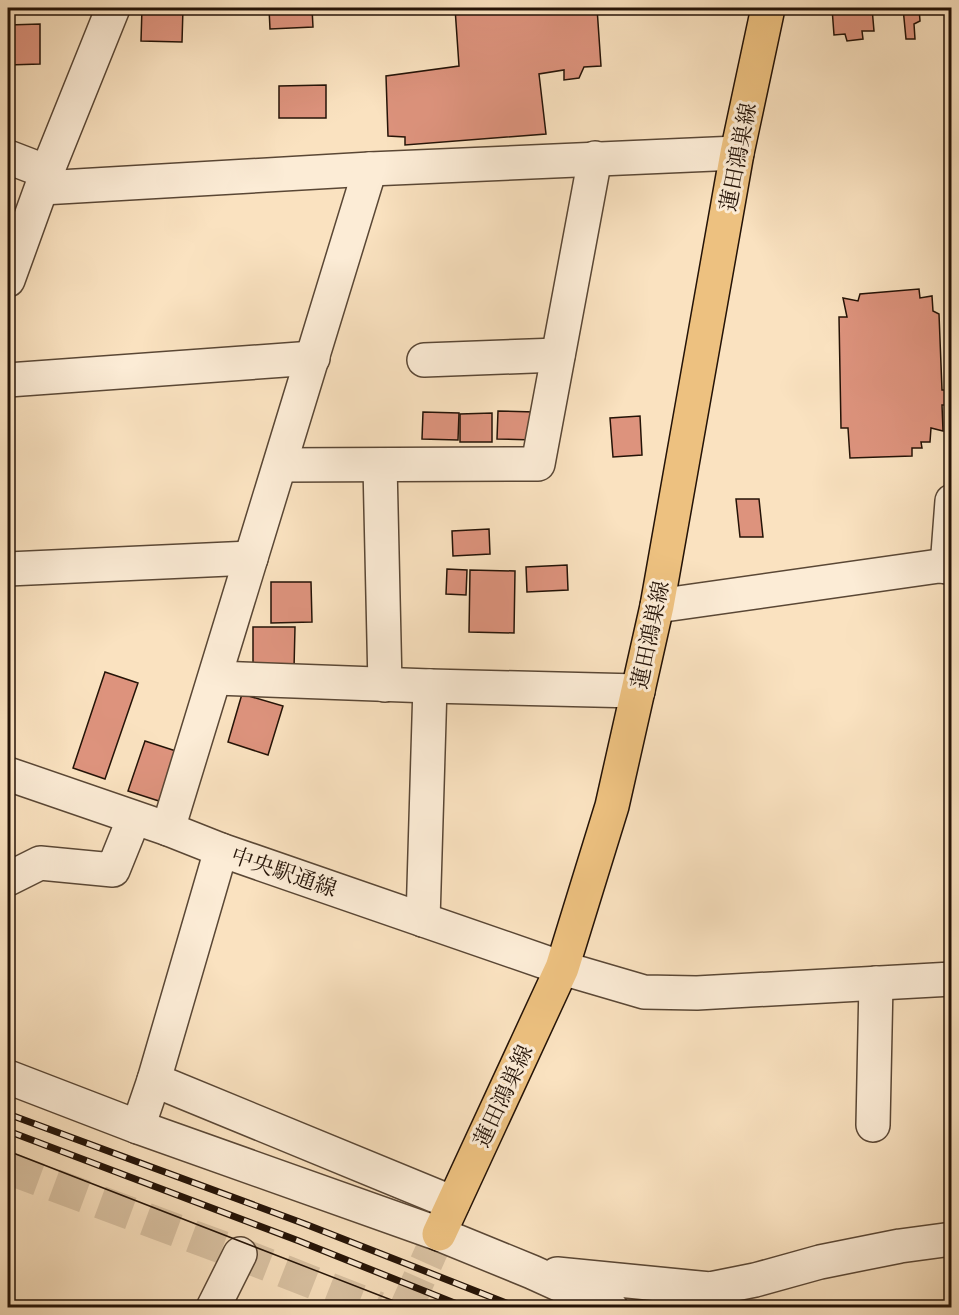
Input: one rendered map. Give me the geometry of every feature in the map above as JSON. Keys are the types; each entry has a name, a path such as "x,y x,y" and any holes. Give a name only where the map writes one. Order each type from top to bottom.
{"main road":[{"name":"蓮田鴻巣線","path":"439,1234 562,968 612,806 657,606 737,153 768,8"}],"street":[{"path":"8,280 44,180 113,8"},
{"path":"8,157 44,180 737,153"},
{"path":"280,465 538,464 595,158"},
{"path":"168,830 370,169"},
{"path":"424,360 558,355"},
{"path":"8,380 313,358"},
{"path":"380,465 385,685"},
{"path":"657,606 939,566 949,567 951,501"},
{"path":"8,569 251,558"},
{"path":"216,678 638,691"},
{"path":"423,920 429,686"},
{"name":"中央駅通線","path":"8,774 562,968 644,992 697,993 951,979"},
{"path":"8,879 40,863 112,870 134,818"},
{"path":"138,1127 154,1080 221,850"},
{"path":"873,1125 876,983"},
{"path":"8,1077 138,1127 439,1234 532,1272 610,1308"},
{"path":"154,1080 453,1203"},
{"path":"532,1272 710,1289 755,1280 820,1262 900,1246 951,1239"},
{"path":"213,1308 240,1254"}],"building":[{"path":"142,8 183,8 182,42 141,41"},
{"path":"269,8 312,8 313,27 270,29"},
{"path":"455,8 597,8 601,66 584,67 579,78 564,80 564,70 539,74 546,134 405,145 405,137 388,136 386,76 459,66"},
{"path":"832,8 872,8 874,31 862,31 863,39 847,41 845,34 834,35"},
{"path":"903,8 919,8 920,21 914,24 915,39 906,39"},
{"path":"40,24 40,64 8,65 8,25"},
{"path":"326,85 326,118 279,118 279,86"},
{"path":"919,289 920,298 932,296 933,311 939,314 942,390 952,390 952,405 942,405 943,431 931,428 930,442 921,442 922,448 912,448 912,456 850,458 848,428 841,428 839,317 847,317 843,298 858,301 860,294"},
{"path":"498,411 535,412 534,440 497,439"},
{"path":"423,412 459,413 458,440 422,439"},
{"path":"492,413 492,442 460,442 460,414"},
{"path":"640,416 642,455 613,457 610,418"},
{"path":"736,499 759,499 763,537 740,537"},
{"path":"489,529 490,554 453,556 452,531"},
{"path":"567,565 568,590 527,592 526,567"},
{"path":"447,569 467,570 466,595 446,594"},
{"path":"470,570 515,571 514,633 469,632"},
{"path":"271,582 311,582 312,622 271,623"},
{"path":"253,627 295,627 294,669 253,669"},
{"path":"105,672 138,683 105,779 73,768"},
{"path":"242,694 283,706 268,755 228,742"},
{"path":"145,741 179,752 162,802 128,791"}],"tunnel":[{"path":"8,1168 378,1308"},
{"path":"406,1308 439,1234"}],"tram line":[{"path":"8,1151 412,1308"}],"railway":[{"path":"8,1114 305,1224 519,1308"},
{"path":"8,1131 299,1241 467,1308"}]}
